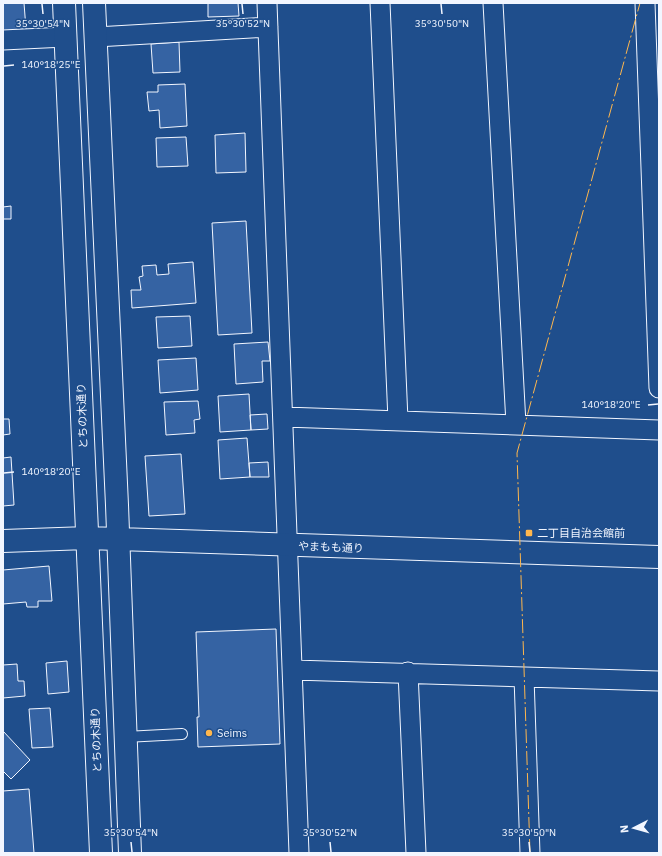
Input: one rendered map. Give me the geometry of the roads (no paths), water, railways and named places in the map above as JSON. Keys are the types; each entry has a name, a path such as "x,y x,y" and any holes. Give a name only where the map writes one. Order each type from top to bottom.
{"street":[{"name":"とちの木通り","path":"64,3 101,853"},
{"path":"94,3 130,853"},
{"path":"267,3 284,417 287,545 299,853"},
{"path":"380,3 398,420"},
{"path":"492,3 516,424"},
{"path":"645,3 659,388"},
{"path":"96,37 268,27"},
{"path":"3,40 65,37"},
{"path":"284,417 659,430"},
{"name":"やまもも通り","path":"3,541 87,538 659,557"},
{"path":"293,670 408,672 659,681"},
{"path":"408,672 416,853"},
{"path":"524,677 530,853"}],"lane":[{"path":"125,737 182,734"}],"place":[{"name":"二丁目自治会館前","path":"529,533"},
{"name":"Seims","path":"209,733"}]}
